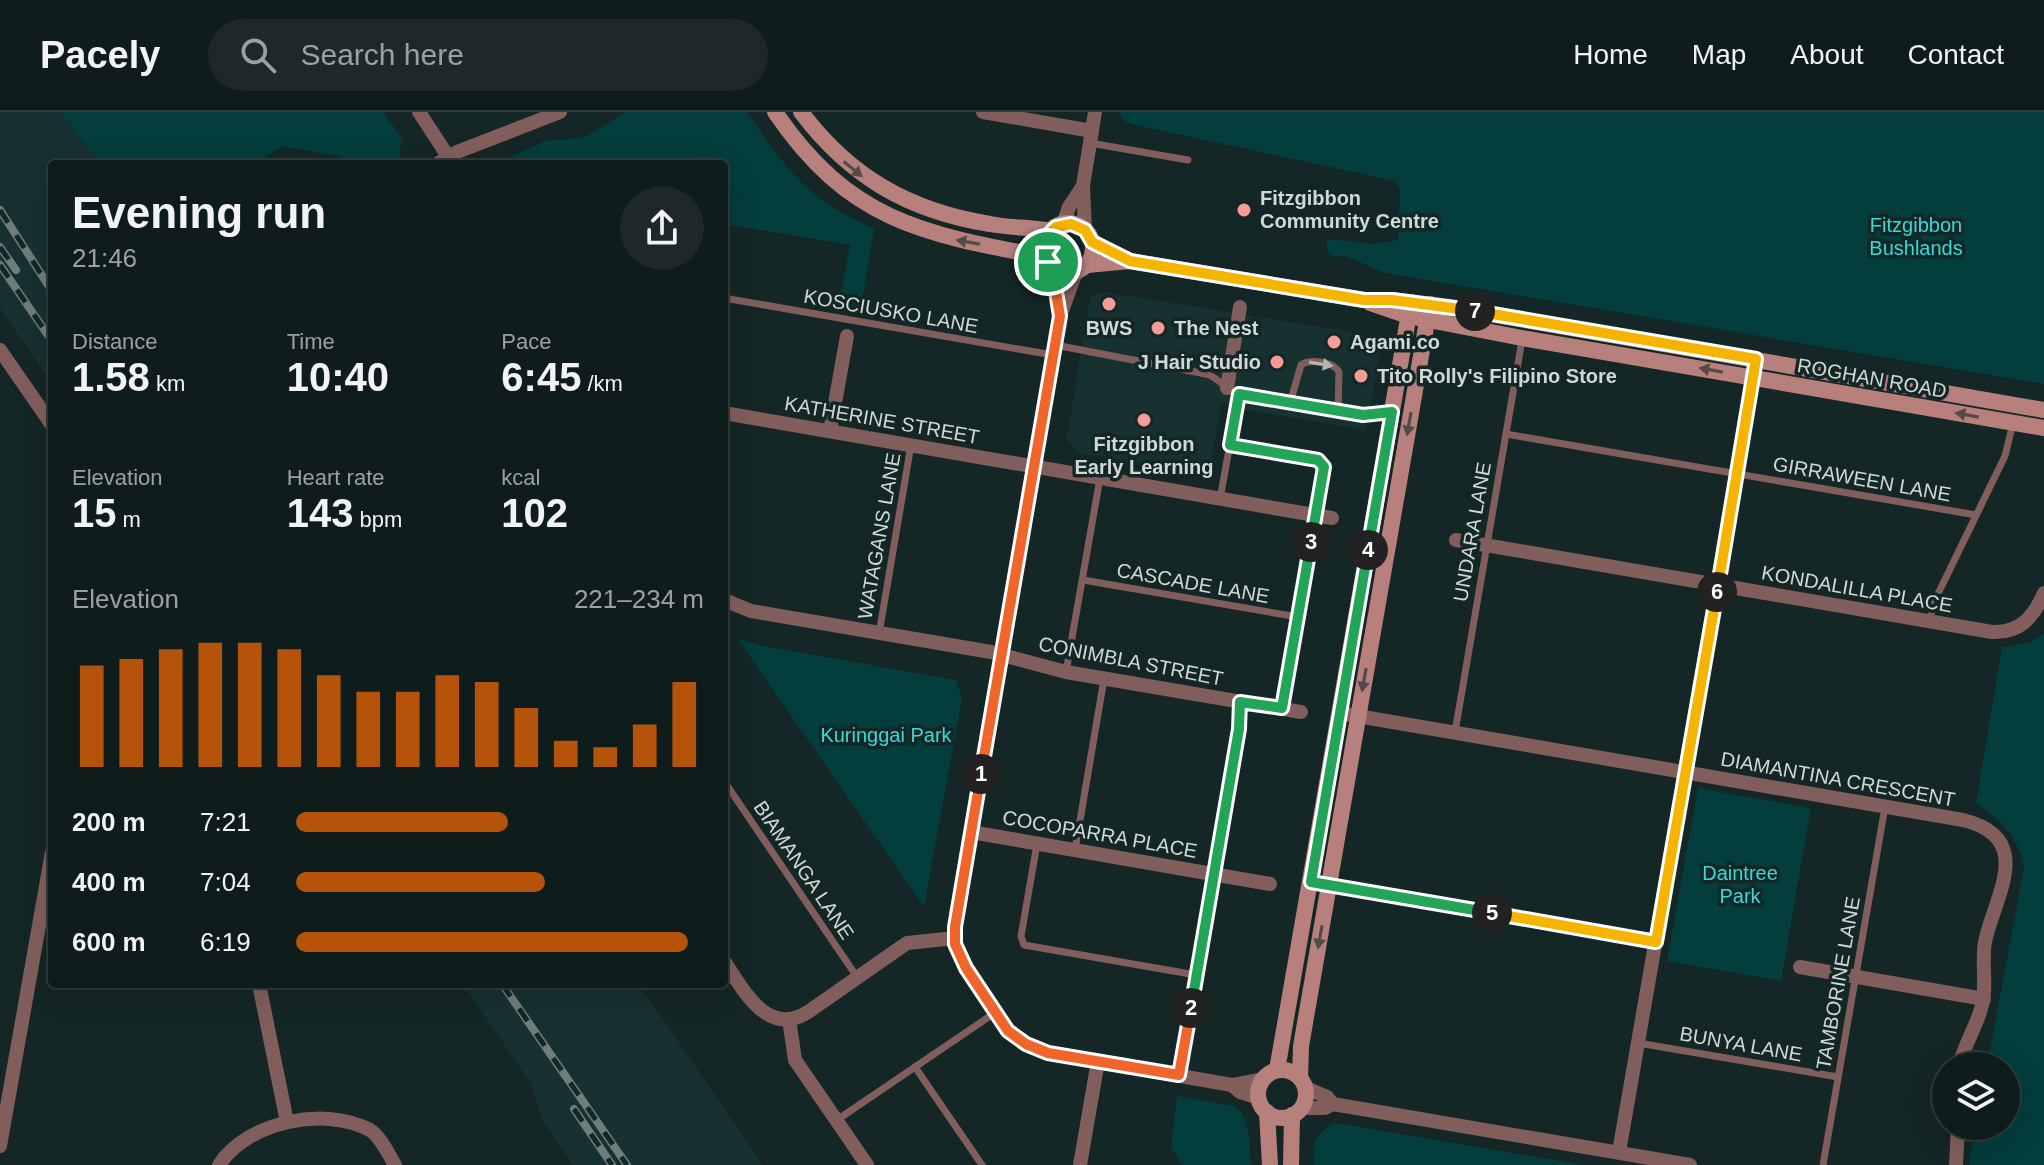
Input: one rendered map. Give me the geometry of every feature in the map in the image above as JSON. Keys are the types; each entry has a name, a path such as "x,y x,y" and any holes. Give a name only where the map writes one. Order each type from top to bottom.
{"main road":[{"path":"775,112 817,166 878,212 944,238 1048,262 1059,271 1081,268 1093,250 1089,236 1057,228 944,215 898,198 837,156 801,112"},
{"path":"1048,262 1044,243 1057,228"},
{"name":"ROGHAN ROAD","path":"1089,236 1130,261"},
{"name":"ROGHAN ROAD","path":"1081,268 1130,261 1428,312 1756,359 2044,410"},
{"path":"1270,1165 1263,1105 1311,882 1410,309"},
{"path":"1291,1165 1303,1083 1301,1046 1428,312"},
{"name":"ROGHAN ROAD","path":"1428,312 1522,338 2044,428"},
{"path":"1270,1075 1290,1071 1303,1083"},
{"path":"1263,1105 1279,1117 1297,1112"}],"street":[{"path":"419,112 445,160"},
{"path":"451,160 560,112"},
{"path":"983,112 1091,137"},
{"path":"1089,236 1083,186 1095,112"},
{"path":"1057,228 1083,186"},
{"path":"1048,262 1060,316"},
{"path":"1081,268 1060,316 955,938 966,968 1008,1031 1026,1044 1048,1053 1232,1085 1270,1075"},
{"path":"1233,391 1240,307"},
{"path":"830,431 847,336"},
{"path":"0,350 48,419"},
{"path":"1619,1152 1756,359"},
{"name":"KATHERINE STREET","path":"728,414 1332,518"},
{"name":"KONDALILLA PLACE","path":"1456,540 1992,632 2010,631 2033,616 2044,593"},
{"name":"CONIMBLA STREET","path":"728,602 751,611 1002,655 1066,672 1301,712"},
{"name":"DIAMANTINA CRESCENT","path":"1340,713 1972,822 1985,829 2000,846 2006,878 1984,946 1984,999 1964,1052"},
{"name":"COCOPARRA PLACE","path":"971,832 1270,884"},
{"path":"0,1146 48,875"},
{"path":"1311,882 1656,942"},
{"path":"728,967 756,1007 768,1016 789,1019 802,1015 907,943 955,938"},
{"path":"1800,967 1984,999"},
{"path":"260,988 287,1122"},
{"path":"789,1019 795,1060 867,1165"},
{"path":"1081,1165 1098,1061"},
{"path":"1303,1083 1333,1104"},
{"path":"1232,1085 1263,1105"},
{"path":"1297,1112 1333,1104 1690,1165"},
{"path":"219,1165 242,1140 287,1122 335,1118 373,1131 395,1165"},
{"path":"1956,1165 1957,1140"}],"lane":[{"path":"1091,137 1188,160"},
{"name":"KOSCIUSKO LANE","path":"728,299 1206,374 1217,377 1233,391 1290,403 1372,416 1392,412"},
{"path":"847,336 849,320"},
{"name":"UNDARA LANE","path":"1455,732 1522,338"},
{"path":"1290,403 1301,365 1307,362 1332,365 1339,372 1338,411"},
{"path":"1220,499 1230,445 1233,391"},
{"path":"1929,622 1935,600 2005,456 2013,423"},
{"name":"GIRRAWEEN LANE","path":"1506,434 1976,515"},
{"name":"WATAGANS LANE","path":"879,634 911,445"},
{"path":"1230,445 1320,461 1324,470 1282,708"},
{"path":"1066,672 1100,478"},
{"name":"CASCADE LANE","path":"1083,580 1298,617"},
{"path":"1075,850 1104,679"},
{"path":"1179,1075 1239,729 1240,702"},
{"name":"BIAMANGA LANE","path":"728,787 857,977"},
{"name":"TAMBORINE LANE","path":"1823,1165 1885,807"},
{"path":"1037,843 1021,936 1024,945 1196,975"},
{"path":"837,1120 996,1012"},
{"name":"BUNYA LANE","path":"1638,1043 1838,1077"},
{"path":"915,1067 982,1165"}],"shaded area":[{"path":"0,112 60,112 98,160 48,160 48,378 0,308"},
{"path":"1104,292 1365,334 1381,350 1366,430 1221,403 1209,475 1077,453 1067,438 1089,302 1092,295"},
{"path":"466,988 642,988 763,1165 573,1165 542,1119 531,1084"}],"green space":[{"path":"60,112 384,112 402,139 399,160 343,160 341,157 283,146 260,160 98,160"},
{"path":"625,112 747,112 800,181 831,206 874,228 860,314 838,311 850,245 728,225 728,160 503,160 545,141 584,138"},
{"name":"Fitzgibbon Bushlands","path":"1118,112 2044,112 2044,384 1385,273 1346,256 1332,257 1327,251 1327,239 1373,244 1398,240 1400,190 1395,181 1126,123"},
{"path":"2044,633 2044,1165 1969,1165 1973,1140 2020,1140 2020,1052 1990,1052 2024,867 2017,846 2007,830 1976,803 2002,647 2029,643"},
{"name":"Kuringgai Park","path":"737,638 758,645 956,680 962,698 924,907"},
{"name":"Daintree Park","path":"1698,788 1811,808 1781,981 1667,961"},
{"path":"1177,1096 1235,1106 1247,1125 1251,1165 1183,1165 1171,1148"},
{"path":"1336,1123 1583,1165 1314,1165 1317,1139"}],"railway":[{"path":"0,210 48,285"},
{"path":"0,247 16,270"},
{"path":"0,265 48,335"},
{"path":"505,988 627,1165"},
{"path":"574,1109 612,1165"}],"place":[{"name":"Fitzgibbon Community Centre","path":"1244,210"},
{"name":"BWS","path":"1109,304"},
{"name":"The Nest","path":"1158,328"},
{"name":"Agami.co","path":"1334,342"},
{"name":"J Hair Studio","path":"1277,362"},
{"name":"Tito Rolly's Filipino Store","path":"1361,376"},
{"name":"Fitzgibbon Early Learning","path":"1144,420"}],"route":[{"path":"1071,224 1085,230 1092,242 1130,261 1364,300 1450,307 1756,359 1656,942 1311,882 1392,412 1363,415 1239,394 1230,445 1318,460 1324,470 1282,708 1240,702 1239,729 1179,1075 1048,1053 1026,1044 1008,1031 966,968 955,944 955,927 1060,316 1052,267 1048,262 1044,250 1046,237 1056,227 1071,224"}]}
